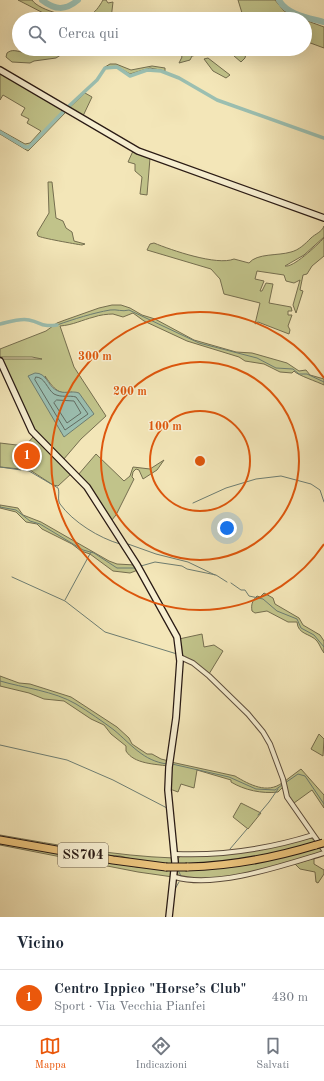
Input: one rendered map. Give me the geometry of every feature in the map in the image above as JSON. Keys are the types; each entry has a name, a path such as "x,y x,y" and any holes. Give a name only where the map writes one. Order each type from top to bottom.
{"highway":[{"name":"SS704","path":"0,840 120,861 187,867 240,864 276,857 322,845"}],"street":[{"path":"0,70 138,151 323,217"},
{"path":"0,361 32,431 84,483 138,567 175,631 180,657 176,718 168,783 169,812 175,854 175,877 169,917"},
{"path":"180,657 193,663 209,676 260,728 270,744 283,779 286,795 313,835 322,845"},
{"path":"175,854 244,851 271,846 313,835"},
{"path":"175,877 188,880 246,874 281,867 324,853"}],"green space":[{"path":"18,0 32,0 42,8 53,12 41,12"},
{"path":"103,0 106,0 108,3 113,2 112,12 94,12"},
{"path":"238,0 275,0 286,12 242,12"},
{"path":"312,23 324,27 324,48 312,44"},
{"path":"11,51 12,56 59,56 56,58 34,61 30,63 12,62 6,57 7,53"},
{"path":"192,56 190,60 179,63 182,57"},
{"path":"234,56 245,56 241,62"},
{"path":"208,58 230,75 226,78 213,71 204,59"},
{"path":"110,64 116,64 131,70 152,66 165,68 165,71 150,68 130,74 118,67 105,67"},
{"path":"0,73 65,113 28,151 0,134 0,130 25,144 30,143 41,131 27,123 29,119 21,115 25,108 3,95 0,100"},
{"path":"85,93 92,97 83,116 69,108"},
{"path":"133,151 150,158 147,195 140,194 142,177 135,171 135,164 128,162"},
{"path":"48,182 52,182 56,218 63,221 66,228 72,232 74,241 85,244 82,245 38,236 37,233 49,213"},
{"path":"324,226 324,237 304,255 285,266 289,266 299,260 324,238 324,256 312,266 307,274 303,275 300,290 303,291 296,313 293,305 300,280 294,283 286,281 284,275 257,271 255,279 264,281 260,291 262,291 266,283 273,284 269,303 291,307 292,311 288,311 288,315 292,315 288,326 290,330 289,334 258,322 255,324 260,303 224,294 220,279 211,269 147,250 150,244 154,243 182,253 206,259 226,261 234,259 249,263 262,256 297,250"},
{"path":"112,305 121,305 130,308 142,315 155,319 194,340 236,352 252,353 287,363 299,371 306,370 310,375 324,379 324,385 294,371 292,373 280,372 264,364 245,361 239,357 187,341 144,321 133,313 123,317 113,314 101,315 73,324 60,326 74,367 106,416 81,439 63,460 36,434 1,359 42,359 32,357 0,357 0,349 46,331 57,323","holes":["45,376 53,387 59,391 63,393 72,392 61,432"]},
{"path":"34,436 72,473 58,486 53,485 30,470 0,467 0,443 25,446"},
{"path":"96,454 124,481 130,476 133,467 150,469 164,460 157,470 143,479 139,470 136,469 133,472 132,477 134,479 116,515 111,521 78,475"},
{"path":"0,505 18,508 23,515 41,522 109,561 117,564 135,565 138,570 130,573 113,571 90,554 81,551 72,544 42,529 37,524 26,522 16,512 0,508"},
{"path":"264,593 273,598 275,604 299,618 303,625 320,635 324,641 324,653 314,638 302,632 297,622 288,622 267,611 255,613 252,611 254,600 257,596 260,597"},
{"path":"202,634 204,647 214,645 223,651 209,674 181,657 179,639"},
{"path":"0,676 19,683 30,684 71,697 117,727 129,738 132,744 147,754 152,754 169,761 168,766 145,763 134,759 126,751 126,746 111,734 104,725 91,719 64,701 44,699 29,693 0,686"},
{"path":"319,734 324,739 323,756 311,749"},
{"path":"171,762 235,776 258,787 270,788 282,783 283,787 278,792 253,791 236,785 231,782 231,780 197,770 194,788 181,784 178,792 170,789"},
{"path":"301,769 324,795 324,808 312,790 294,803 286,793 285,781"},
{"path":"241,803 261,813 248,829 233,817"},
{"path":"0,835 130,855 174,858 174,864 144,862 120,856 104,855 0,837"},
{"path":"311,838 317,842 279,853 219,863 177,864 177,859 181,856 246,852"},
{"path":"0,842 137,867 174,870 173,877 138,872 0,845"},
{"path":"320,846 323,850 322,852 250,873 211,879 194,879 178,876 177,870 231,867 267,861"},
{"path":"314,858 314,864 324,870 324,874 318,883 316,882 315,872 300,869 295,864"}],"water":[{"path":"35,373 45,377 56,390 79,393 94,414 64,437 28,376"}],"waterway":[{"path":"42,0 51,6 60,8 69,6 78,0"},
{"path":"279,0 287,9 293,12"},
{"path":"312,19 324,22"},
{"path":"69,106 97,80 105,68 117,67 130,76 147,70 161,71 179,78 217,100 324,138"},
{"path":"0,132 25,147 29,147 63,112"},
{"path":"57,325 104,311 129,310 199,343 257,358 276,368 293,369 299,374 307,374 324,382"},
{"path":"0,324 14,320 26,320 44,325 57,325"},
{"path":"0,467 21,470"},
{"path":"23,470 29,471 58,488 60,504 65,511 79,523 104,538 120,544"},
{"path":"193,503 226,488 256,479 281,476 311,484 320,490 324,502"},
{"path":"0,507 16,510 30,521 40,524 83,550 94,553 117,568 136,568"},
{"path":"128,544 156,554 188,562 215,575"},
{"path":"65,600 91,552"},
{"path":"141,566 155,562 182,566 187,569 216,575 227,582"},
{"path":"12,577 65,601 105,632 177,654"},
{"path":"231,583 241,590 245,590 249,596 263,599 277,611 297,619 301,628 314,635 324,647"},
{"path":"0,681 49,693 76,704 114,730 144,756 167,764"},
{"path":"222,686 245,709"},
{"path":"252,715 256,721"},
{"path":"268,736 273,747"},
{"path":"0,745 67,760 113,780 167,808"},
{"path":"172,764 229,777 256,789 275,790 282,785"},
{"path":"285,783 298,774 305,776 324,804"},
{"path":"258,815 278,789"},
{"path":"230,849 247,829"},
{"path":"178,870 181,876"},
{"path":"175,889 179,882"}],"place":[{"name":"Centro Ippico \"Horse’s Club\"","path":"27,456"}]}
